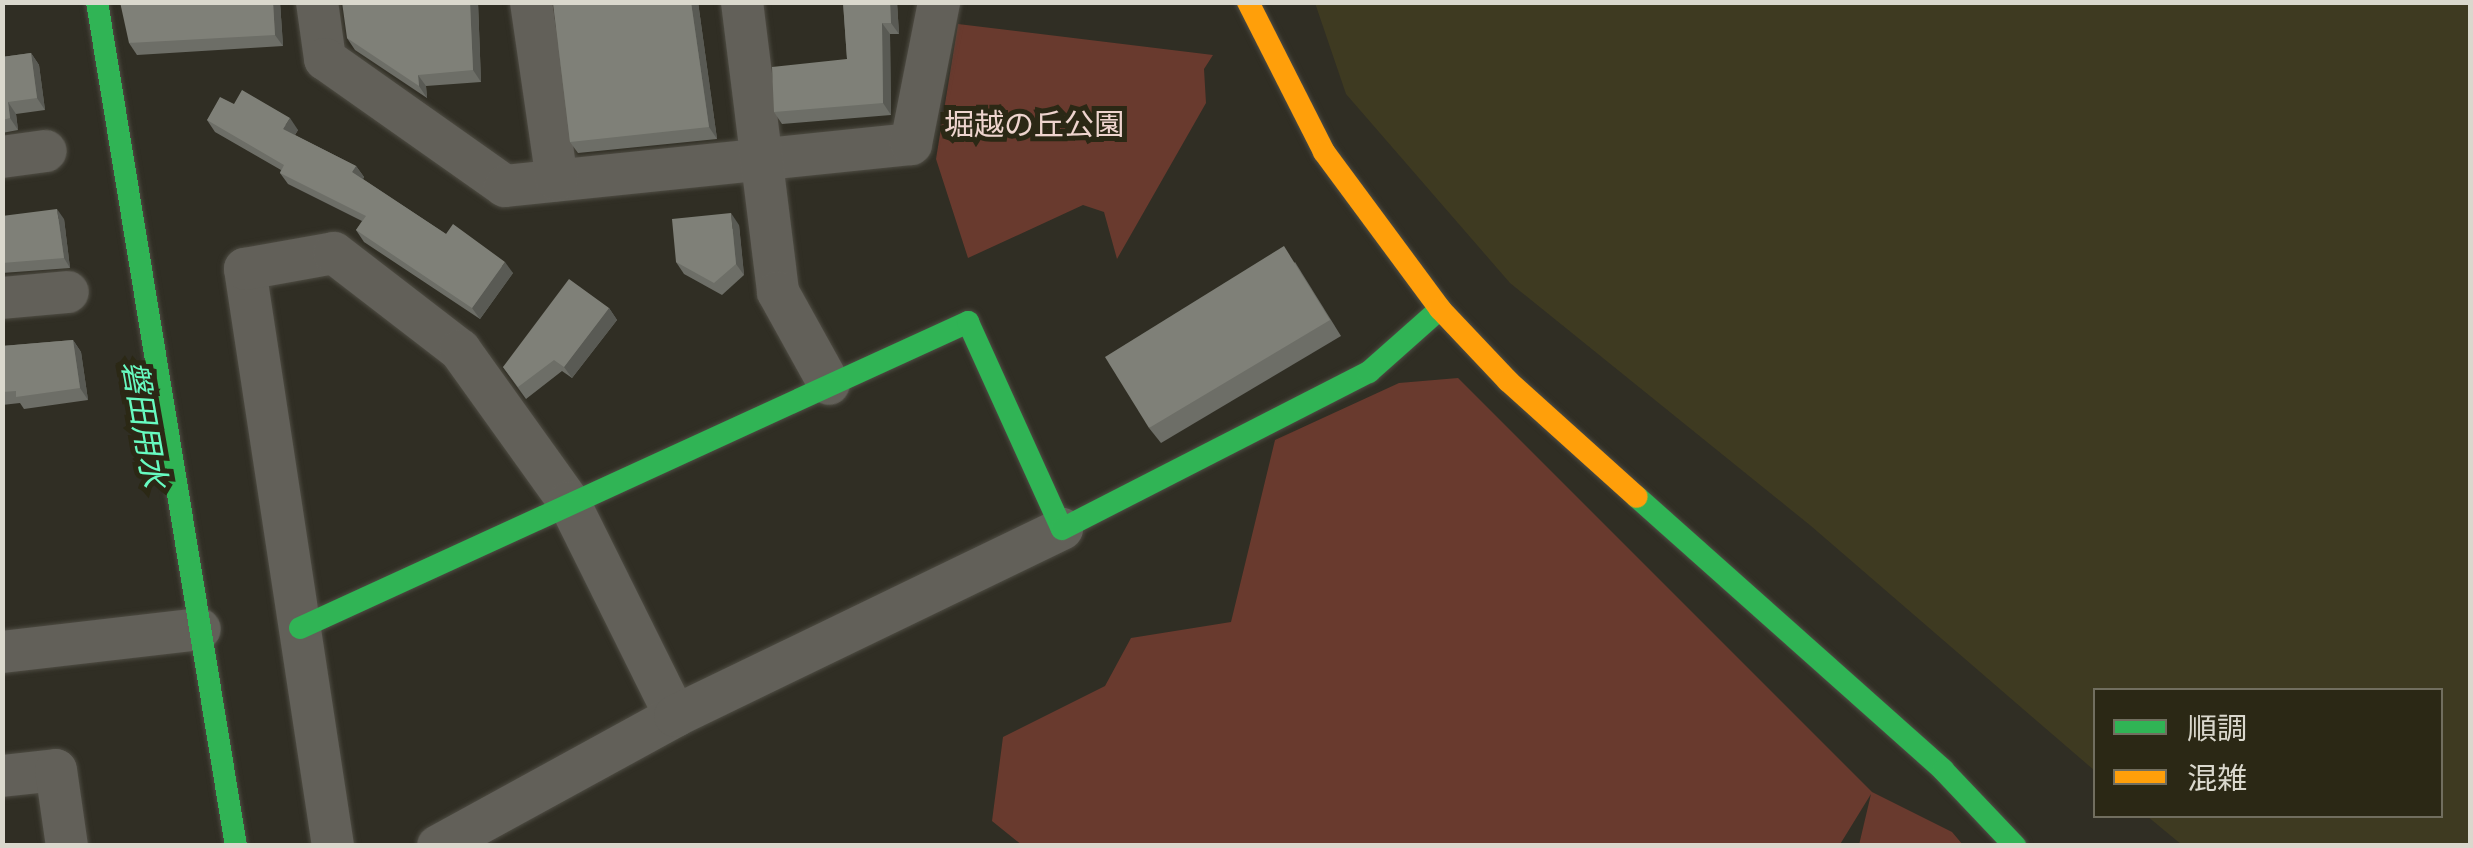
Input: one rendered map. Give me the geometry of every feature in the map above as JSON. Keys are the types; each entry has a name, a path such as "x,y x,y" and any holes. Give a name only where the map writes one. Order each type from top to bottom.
{"street":[{"path":"97,2 236,846"},
{"path":"316,2 324,58 505,186 911,144 940,2"},
{"path":"531,2 557,180"},
{"path":"742,2 765,160 778,292 829,384"},
{"path":"1248,2 1324,152 1440,309 1508,381 1944,770 2015,846"},
{"path":"2,157 46,152"},
{"path":"333,846 245,269 334,253 460,350 570,502 675,716"},
{"path":"2,298 68,292"},
{"path":"438,846 675,716 1062,530 1369,372 1440,309"},
{"path":"300,628 968,322 1062,530"},
{"path":"2,652 200,630"},
{"path":"2,776 56,770 67,846"}],"shaded area":[{"path":"1315,3 2470,3 2470,845 2182,845 2149,818 2443,818 2443,688 2093,688 2093,769 1811,526 1510,283 1346,94"}],"green space":[{"name":"堀越の丘公園","path":"958,24 1213,55 1204,69 1206,103 1117,259 1104,212 1083,205 968,258 936,159"},
{"path":"1458,378 1872,792 1952,832 1963,845 1859,845 1871,794 1839,846 1023,846 992,821 1003,737 1105,686 1131,638 1231,622 1275,440 1399,383"}],"building":[{"path":"120,2 273,2 275,35 129,43"},
{"path":"342,2 470,2 473,70 418,75 419,86 347,38"},
{"path":"553,2 691,2 709,127 570,142"},
{"path":"843,2 890,2 891,23 882,23 883,103 774,112 772,67 847,59"},
{"path":"31,53 37,98 8,102 10,118 2,120 2,57"},
{"path":"242,90 290,118 283,129 356,166 352,172 446,234 453,224 505,262 472,308 356,230 366,216 280,173 284,165 207,120 220,97 234,104"},
{"path":"57,209 64,258 2,263 2,216"},
{"path":"731,213 736,264 714,283 676,262 672,219"},
{"path":"1284,246 1330,320 1149,428 1105,357"},
{"path":"569,279 609,308 564,367 554,360 518,387 503,367"},
{"path":"73,340 80,388 16,397 16,391 2,392 2,346"}],"traffic: fast":[{"path":"97,2 236,846"},
{"path":"300,628 968,322 1062,529 1369,372 1440,309"},
{"path":"1637,497 1943,770 2015,846"}],"traffic: slow":[{"path":"1248,2 1324,152 1440,309 1508,381 1637,497"}],"water label":[{"name":"磐田用水","path":"143,424"}]}
